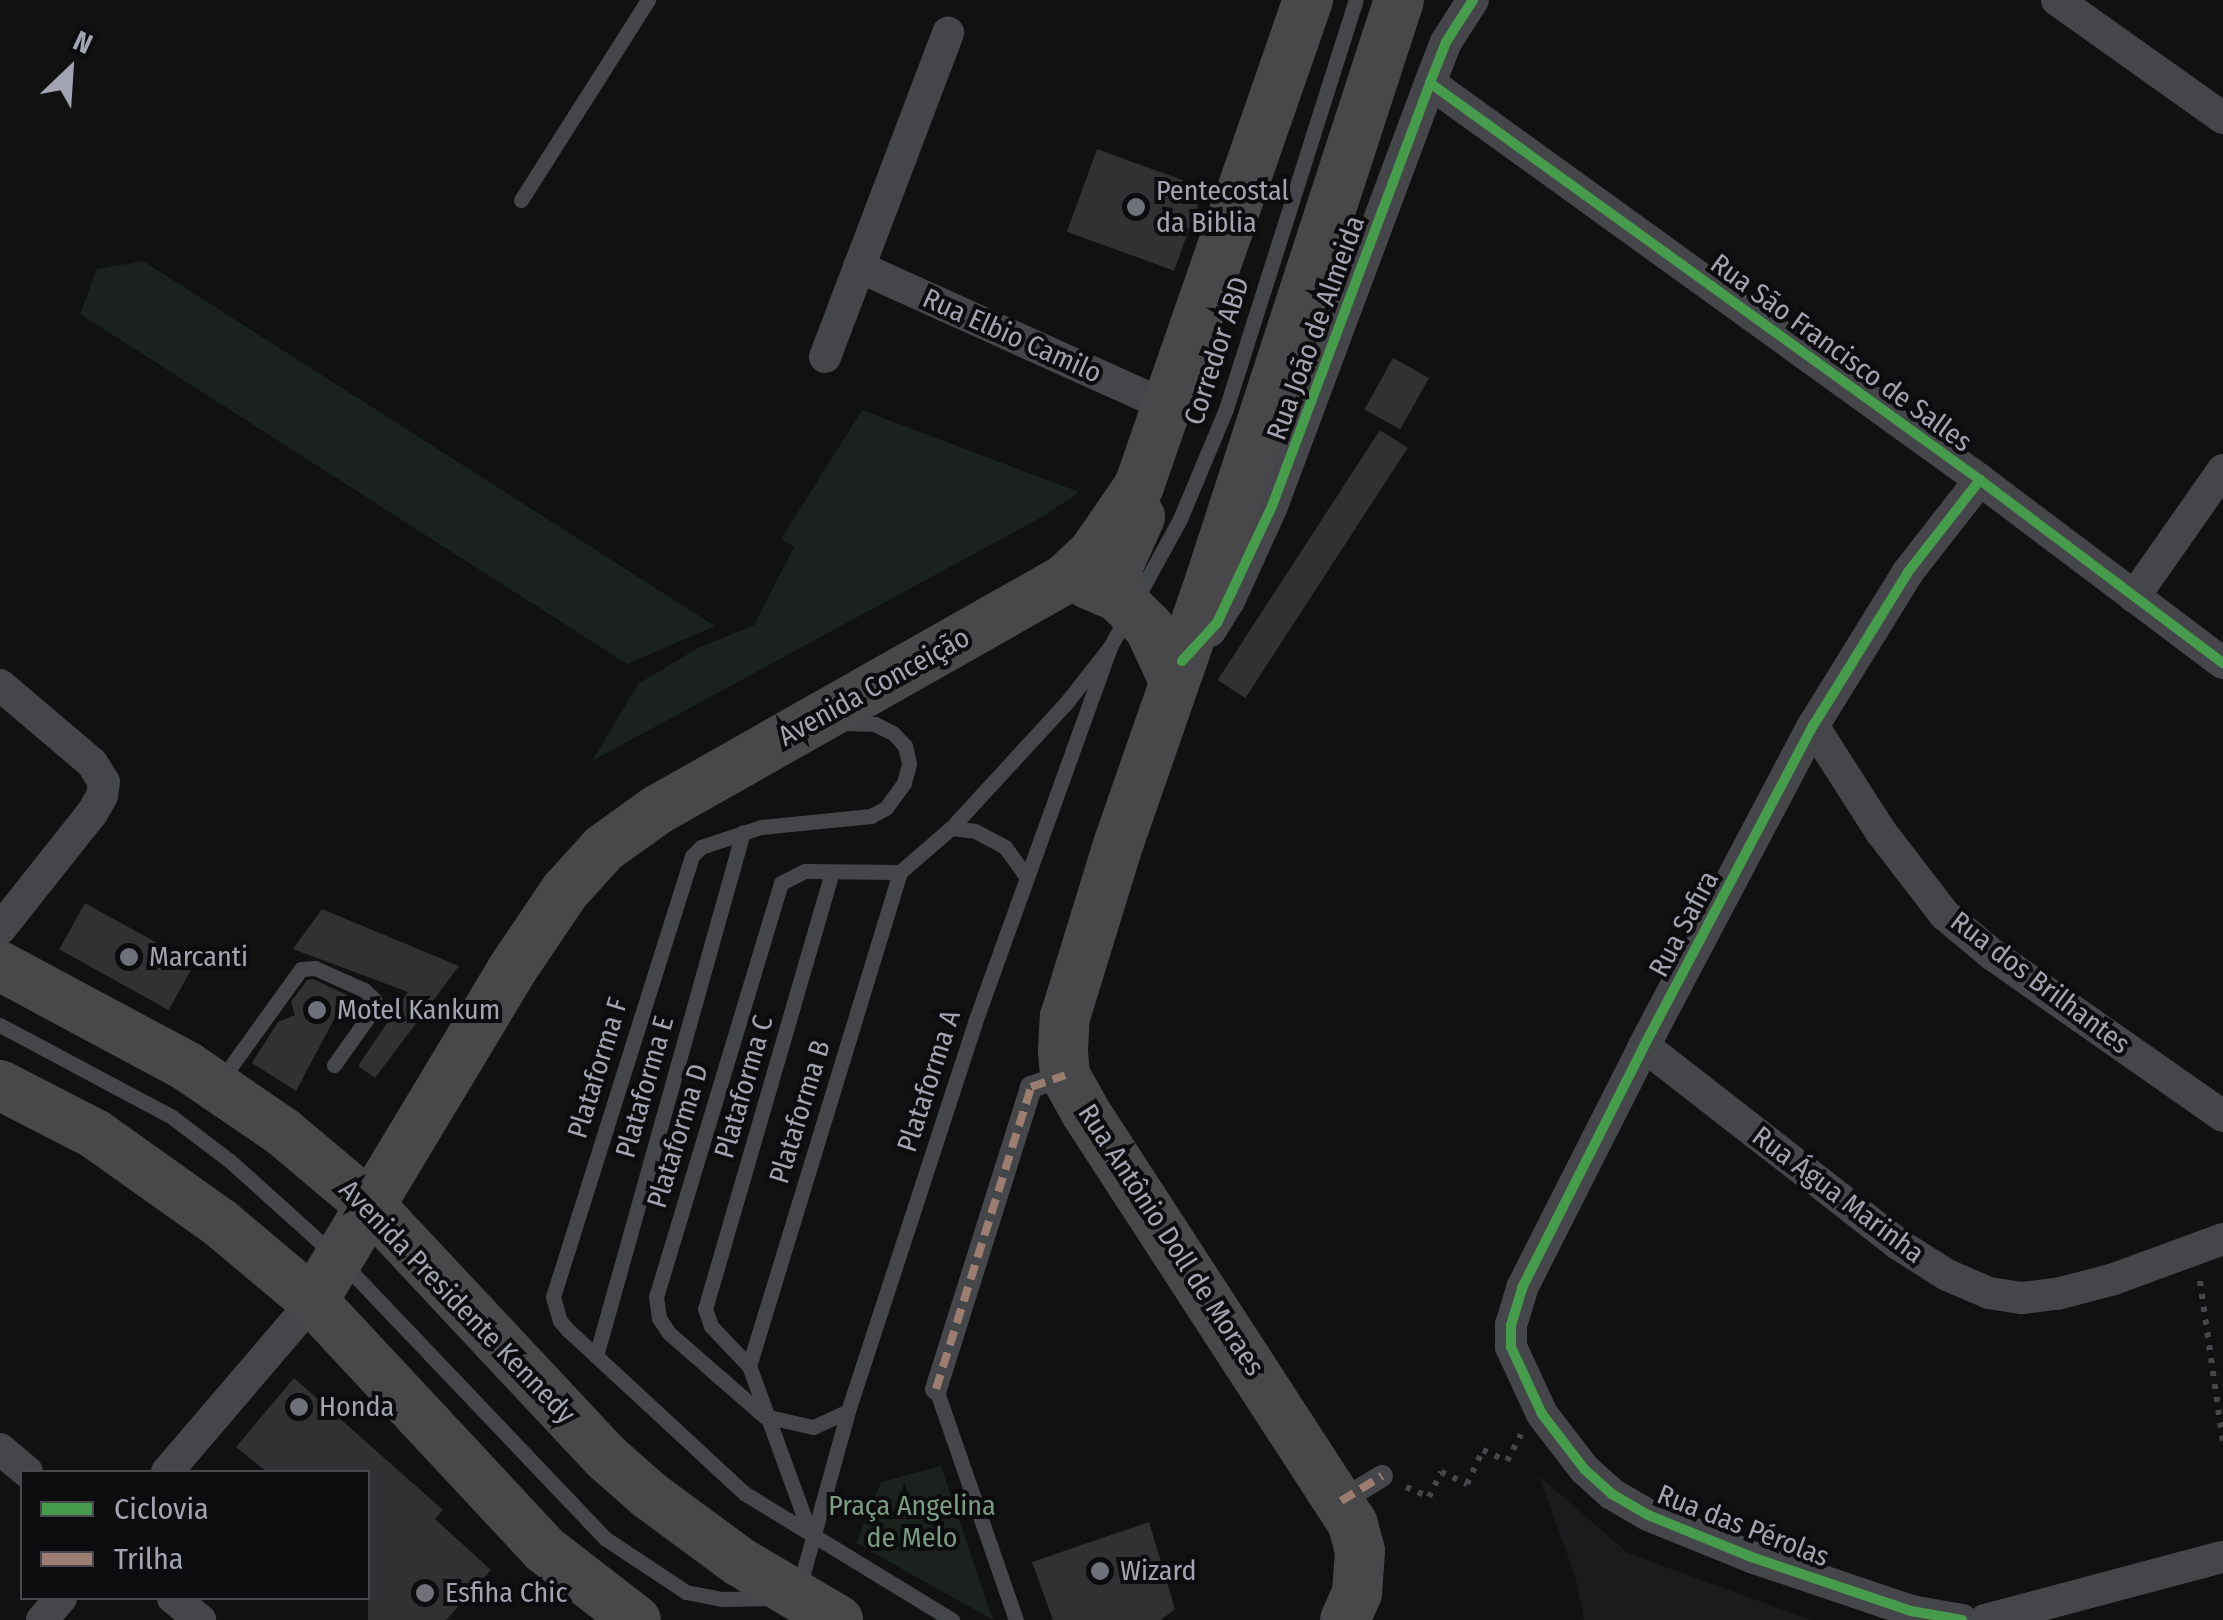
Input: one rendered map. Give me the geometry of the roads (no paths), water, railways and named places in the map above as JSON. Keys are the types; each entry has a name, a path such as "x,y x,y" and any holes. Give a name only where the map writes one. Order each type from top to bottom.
{"main road":[{"name":"Avenida Conceição","path":"314,1302 501,988 565,891 604,848 657,810 1065,579 1093,553 1138,486 1308,0"},
{"path":"1178,671 1399,0"},
{"path":"1120,618 1118,566 1170,463 1172,426 1165,405"},
{"path":"1065,579 1120,618 1149,627 1178,671"},
{"name":"Rua Antônio Doll de Moraes","path":"1178,671 1119,842 1066,1017 1066,1074 1361,1488 1357,1593 1345,1620"},
{"name":"Avenida Presidente Kennedy","path":"0,966 217,1086 283,1132 370,1206 607,1458 696,1532 809,1612"},
{"path":"0,1085 95,1134 157,1174 314,1302 509,1514 615,1614"}],"street":[{"path":"1380,62 1410,0"},
{"name":"Rua João de Almeida","path":"1178,671 1217,623 1272,506 1446,42 1472,0"},
{"path":"2057,0 2223,118"},
{"path":"825,357 948,33"},
{"name":"Rua São Francisco de Salles","path":"1430,83 1980,480 2223,663"},
{"name":"Rua Elbio Camilo","path":"859,268 1165,405"},
{"path":"2134,597 2223,470"},
{"name":"Rua Safira","path":"1542,1414 1511,1347 1511,1325 1522,1288 1644,1046 1814,726 1908,572 1980,480"},
{"path":"0,686 92,763 104,782 92,813 0,928"},
{"name":"Rua dos Brilhantes","path":"1814,726 1881,832 1945,915 1994,955 2223,1116"},
{"name":"Rua Água Marinha","path":"1644,1046 1898,1244 1947,1275 1989,1293 2022,1298 2057,1294 2210,1244"},
{"path":"936,1389 1031,1087 1066,1074"},
{"path":"169,1470 314,1302"},
{"name":"Rua das Pérolas","path":"1542,1414 1585,1470 1648,1515 1754,1558 1911,1611 1962,1620"},
{"path":"0,1449 25,1470"},
{"path":"1984,1620 2223,1557 2223,1584"},
{"path":"42,1620 59,1600"},
{"path":"175,1600 200,1620"}],"lane":[{"path":"521,200 648,0"},
{"name":"Corredor ABD","path":"1120,618 1196,485 1226,409 1356,0"},
{"path":"832,873 900,872 951,828 1066,703 1120,618"},
{"name":"Plataforma A","path":"811,1536 848,1411 1025,875 1120,618"},
{"path":"743,832 872,816 886,808 904,783 909,764 905,746 893,732 854,721 797,730"},
{"path":"951,828 974,831 1005,847 1025,875"},
{"name":"Plataforma F","path":"596,1356 560,1320 553,1297 692,856 701,847 743,832"},
{"name":"Plataforma E","path":"596,1356 743,832"},
{"name":"Plataforma D","path":"764,1416 669,1333 659,1318 656,1298 781,883 805,871 832,873"},
{"name":"Plataforma B","path":"749,1366 900,872"},
{"name":"Plataforma C","path":"749,1366 711,1326 705,1308 832,873"},
{"path":"217,1086 301,968 315,968 364,990 374,999 372,1012 334,1065"},
{"path":"0,1025 172,1117 273,1198 341,1261 606,1540 643,1567 686,1592 809,1612 811,1536 764,1416 749,1366"},
{"path":"596,1356 744,1492 952,1620"},
{"path":"936,1389 1016,1620"},
{"path":"764,1416 812,1427 848,1411"}],"place":[{"name":"Pentecostal da Biblia","path":"1136,207"},
{"name":"Marcanti","path":"129,957"},
{"name":"Motel Kankum","path":"317,1010"},
{"name":"Honda","path":"299,1407"},
{"name":"Wizard","path":"1100,1571"},
{"name":"Esfiha Chic","path":"425,1593"}],"park label":[{"name":"Praça Angelina de Melo","path":"912,1522"}]}
